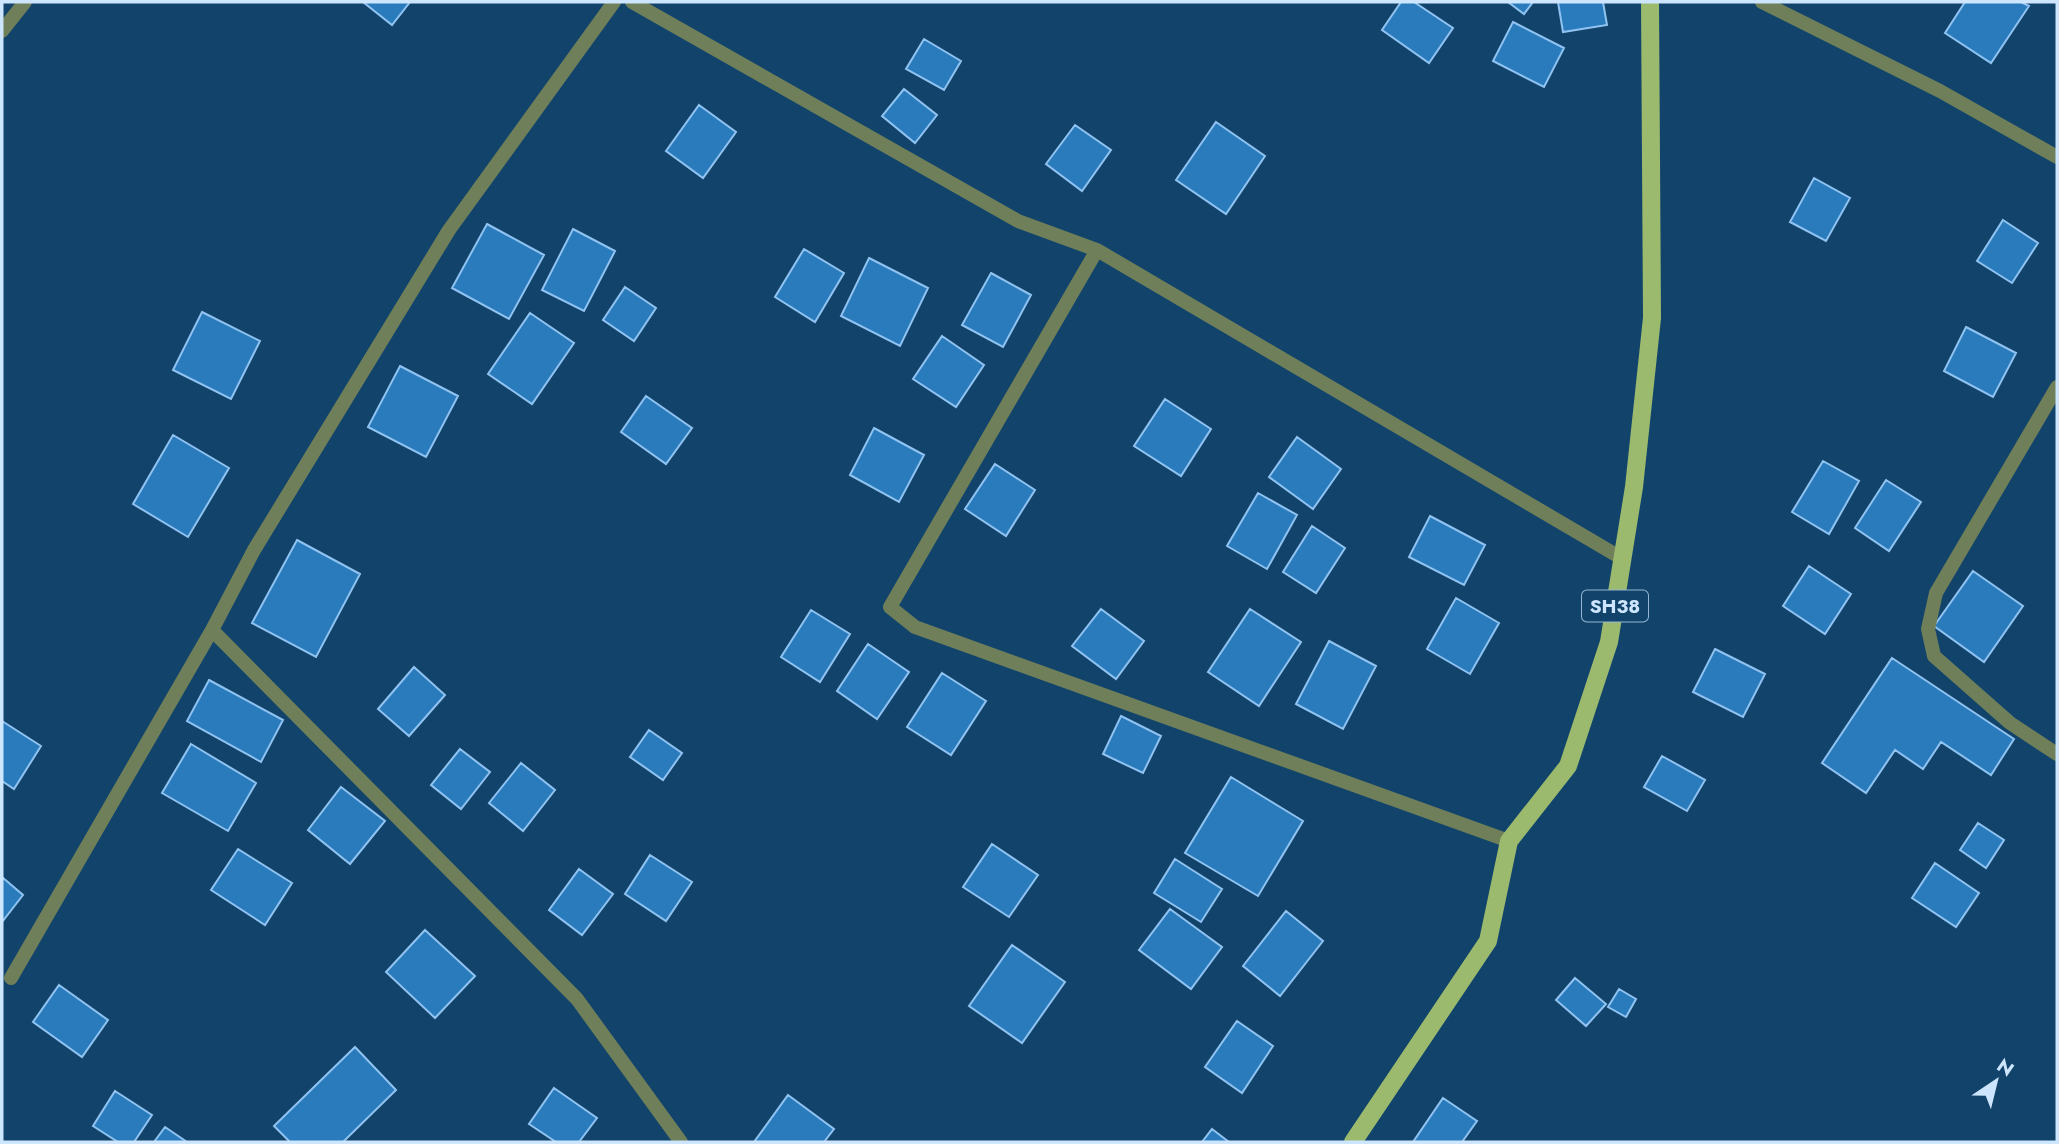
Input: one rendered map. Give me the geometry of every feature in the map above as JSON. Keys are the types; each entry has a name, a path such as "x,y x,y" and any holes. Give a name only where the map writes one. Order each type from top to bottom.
{"main road":[{"name":"SH38","path":"1353,1142 1488,942 1509,841 1568,766 1609,642 1634,487 1652,318 1650,2"}],"street":[{"path":"2,31 25,2"},
{"path":"11,978 212,630 254,550 449,230 614,2"},
{"path":"632,2 1018,221 1097,250 1623,559"},
{"path":"1762,2 1940,91 2057,157"},
{"path":"1097,250 890,607 915,628 1509,841"},
{"path":"2057,387 1936,593 1928,629 1934,656 2010,723 2057,754"},
{"path":"212,630 576,999 681,1142"}],"building":[{"path":"363,2 410,2 392,25"},
{"path":"1401,2 1414,2 1453,28 1429,63 1382,30"},
{"path":"1508,2 1533,2 1524,14"},
{"path":"1558,2 1603,2 1607,25 1563,32"},
{"path":"1965,2 2021,2 2029,6 1991,63 1945,33"},
{"path":"1513,22 1564,48 1544,87 1493,61"},
{"path":"924,39 961,61 944,90 906,69"},
{"path":"904,89 937,115 915,143 882,116"},
{"path":"699,105 736,132 703,178 666,151"},
{"path":"1216,122 1265,156 1226,214 1176,180"},
{"path":"1075,125 1111,150 1082,191 1046,164"},
{"path":"1814,178 1850,198 1826,241 1790,222"},
{"path":"2003,220 2038,243 2012,283 1977,261"},
{"path":"487,224 544,255 509,319 452,288"},
{"path":"573,229 615,251 584,311 542,290"},
{"path":"804,249 844,273 815,322 775,297"},
{"path":"869,258 928,288 900,346 841,316"},
{"path":"991,273 1031,295 1003,347 962,325"},
{"path":"625,287 656,308 634,341 603,320"},
{"path":"202,312 260,341 231,399 173,370"},
{"path":"530,313 574,343 532,404 488,374"},
{"path":"1966,327 2016,353 1993,397 1944,371"},
{"path":"942,336 984,365 956,407 913,379"},
{"path":"400,366 458,396 426,457 368,427"},
{"path":"646,396 692,428 666,464 621,432"},
{"path":"1165,399 1211,429 1181,476 1134,446"},
{"path":"874,428 924,455 899,502 850,475"},
{"path":"173,435 229,468 188,537 133,504"},
{"path":"1297,437 1341,469 1313,509 1269,477"},
{"path":"1823,461 1859,481 1829,534 1792,512"},
{"path":"995,464 1035,490 1006,536 965,509"},
{"path":"1886,480 1921,502 1889,551 1855,528"},
{"path":"1258,493 1297,515 1267,569 1227,546"},
{"path":"1430,516 1485,545 1464,585 1409,557"},
{"path":"1312,526 1345,548 1316,593 1283,572"},
{"path":"297,540 360,574 316,657 252,623"},
{"path":"1809,566 1851,594 1825,634 1783,606"},
{"path":"1973,571 2023,606 1984,662 1934,626"},
{"path":"1456,598 1499,623 1470,674 1427,649"},
{"path":"1101,609 1144,641 1116,679 1072,646"},
{"path":"1250,609 1301,642 1259,706 1208,672"},
{"path":"811,610 850,634 820,682 781,657"},
{"path":"1329,641 1376,666 1343,729 1296,704"},
{"path":"868,644 909,672 877,719 837,691"},
{"path":"1715,649 1765,674 1743,717 1693,692"},
{"path":"1892,658 2014,739 1991,775 1941,742 1923,769 1895,750 1866,793 1822,763"},
{"path":"414,667 445,695 409,736 378,709"},
{"path":"942,673 986,701 951,755 907,727"},
{"path":"209,680 283,720 261,762 187,721"},
{"path":"1121,716 1161,736 1143,773 1103,754"},
{"path":"2,721 41,746 14,789 2,781"},
{"path":"649,730 682,753 663,780 630,757"},
{"path":"191,744 256,783 228,831 162,793"},
{"path":"460,749 490,772 461,809 431,785"},
{"path":"1662,756 1705,780 1687,811 1644,787"},
{"path":"521,763 555,790 523,831 489,803"},
{"path":"1231,777 1303,821 1258,896 1185,853"},
{"path":"341,787 385,821 350,864 308,830"},
{"path":"1978,823 2004,840 1986,868 1960,850"},
{"path":"992,844 1038,875 1009,917 963,887"},
{"path":"238,849 292,883 265,925 211,890"},
{"path":"650,855 692,882 666,921 625,894"},
{"path":"1175,859 1222,889 1201,922 1154,893"},
{"path":"1935,863 1979,893 1956,927 1912,898"},
{"path":"579,869 613,894 582,935 549,910"},
{"path":"2,877 23,895 2,922"},
{"path":"1170,909 1222,947 1191,989 1139,950"},
{"path":"1286,911 1323,941 1280,996 1243,966"},
{"path":"425,930 475,976 435,1018 386,972"},
{"path":"1012,945 1065,982 1022,1043 969,1006"},
{"path":"1575,978 1606,1004 1586,1026 1556,1000"},
{"path":"59,985 108,1020 82,1057 33,1022"},
{"path":"1619,989 1636,999 1626,1017 1608,1007"},
{"path":"1237,1021 1273,1046 1242,1093 1205,1067"},
{"path":"355,1047 396,1090 343,1142 290,1142 274,1126"},
{"path":"554,1088 597,1118 579,1142 556,1142 529,1124"},
{"path":"115,1091 152,1115 134,1142 118,1142 93,1126"},
{"path":"788,1095 834,1129 824,1142 754,1142"},
{"path":"1443,1098 1477,1121 1462,1142 1413,1142"},
{"path":"165,1127 187,1142 154,1142"},
{"path":"1212,1129 1229,1142 1202,1142"}]}
